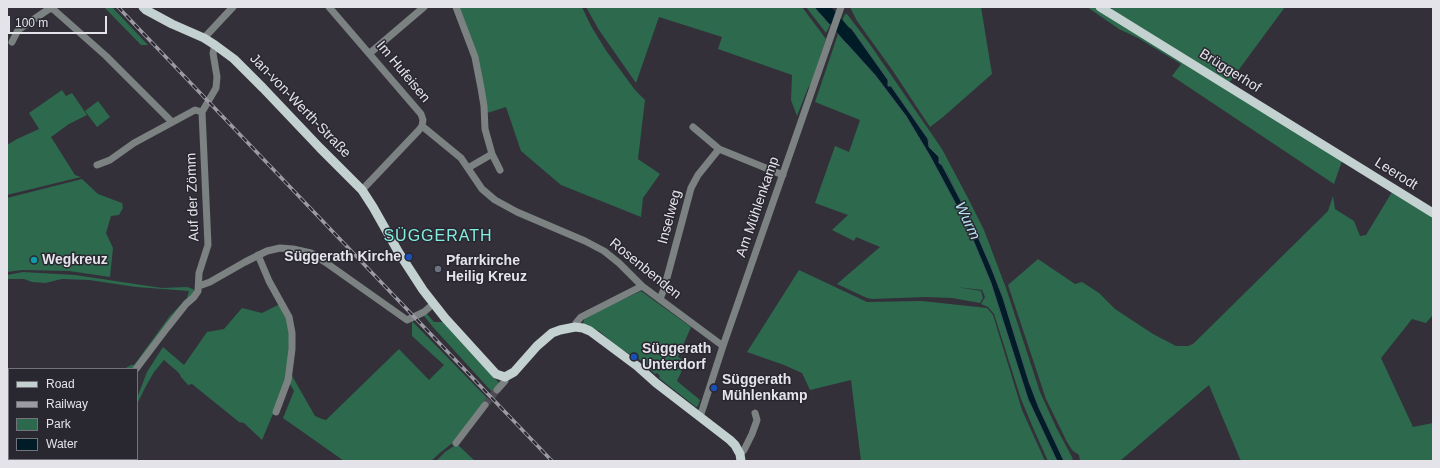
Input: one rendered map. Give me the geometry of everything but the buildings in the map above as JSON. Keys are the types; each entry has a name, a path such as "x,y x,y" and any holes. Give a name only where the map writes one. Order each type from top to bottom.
{"main road":[{"name":"Jan-von-Werth-Straße","path":"143,7 172,24 204,38 234,59 362,190 401,256 433,304"},
{"name":"Brüggerhof","path":"1100,7 1344,158"},
{"name":"Leerodt","path":"1344,158 1433,213"},
{"path":"433,304 496,374 505,377 514,372 537,346 552,333 575,327 590,331 637,366 656,383 730,440 735,445 740,457"}],"street":[{"path":"204,38 233,7"},
{"name":"Im Hufeisen","path":"329,7 421,114 423,120 422,126 419,130 362,190"},
{"path":"370,53 424,7"},
{"path":"456,7 475,56 482,88 485,129 492,154 500,170"},
{"name":"Am Mühlenkamp","path":"700,416 723,346 834,31 841,7"},
{"path":"12,42 18,30 49,9 53,10 106,56 172,122"},
{"path":"97,165 110,160 134,143 195,110 202,112 216,88 217,77 213,54 215,45"},
{"name":"Auf der Zömm","path":"199,286 199,273 208,245 202,112"},
{"name":"Rosenbenden","path":"422,126 461,158 482,189 496,200 517,212 585,241 604,251 619,263 642,286 723,346"},
{"path":"693,127 719,149 783,175"},
{"name":"Inselweg","path":"660,299 691,188 698,175 719,149"},
{"path":"468,168 492,154"},
{"path":"137,368 186,304 194,297 199,286 210,282 258,255 280,248 311,253 407,320 424,312 433,304"},
{"path":"258,255 269,281 289,317 292,332 292,349 288,380 276,412"},
{"path":"575,327 576,323 581,317 642,286"},
{"path":"497,390 505,381 505,377"},
{"path":"456,443 485,405"},
{"path":"740,457 758,420 755,413"}],"green space":[{"path":"104,7 112,7 148,45 141,45"},
{"path":"459,7 582,7 591,26 607,52 635,90 645,100 638,159 660,174 643,198 641,217 561,185 521,151 506,107 487,113"},
{"path":"586,7 802,7 826,39 811,84 797,116 791,100 792,75 718,49 722,37 659,17 636,83 599,30"},
{"path":"806,7 814,7 830,25 826,33"},
{"path":"850,7 981,7 992,74 930,127 893,71 857,21"},
{"path":"1087,7 1094,7 1342,161 1334,184 1172,76 1181,64 1138,38 1119,29"},
{"path":"1113,7 1285,7 1229,83 1111,11"},
{"path":"845,14 847,14 869,43 942,149 969,200 984,230 1006,288 1040,392 1073,459 1070,461 1064,461 1039,408 1029,382 1003,298 991,267 947,173 939,163 939,157 929,147 928,139 891,86 888,86 888,80 851,28 843,26 841,23"},
{"path":"838,34 875,75 906,116 930,156 966,223 991,283 1028,399 1057,461 1048,461 1034,430 1021,399 994,314 988,307 981,304 985,297 982,290 957,287 981,291 983,298 980,303 952,298 926,297 872,299 837,284 880,247 856,237 854,241 832,230 848,215 815,203 835,146 849,152 860,120 815,102"},
{"path":"62,90 66,96 72,93 87,115 69,124 51,137 75,175 81,177 7,195 7,145 39,129 29,113"},
{"path":"98,101 110,117 97,127 85,111"},
{"path":"82,179 98,194 122,203 123,208 119,215 111,216 106,233 113,248 110,277 69,271 22,270 7,272 7,198"},
{"path":"1392,192 1433,217 1432,316 1426,323 1412,319 1381,358 1413,427 1433,423 1433,461 1242,461 1209,385 1120,461 1080,461 1079,455 1072,450 1067,442 1046,399 1008,285 1038,259 1075,284 1082,282 1099,293 1115,309 1153,334 1176,346 1188,346 1193,344 1328,211 1333,196 1335,209 1354,221 1360,236 1366,235"},
{"path":"799,270 867,302 922,301 987,308 993,315 1022,410 1045,461 861,461 851,380 810,390 802,373 747,352"},
{"path":"23,272 75,275 162,288 187,287 193,289 194,291 135,368 126,368 134,365 169,317 187,298 189,291 136,287 89,280 62,279 45,283 32,282 24,279 7,279 7,275"},
{"path":"641,291 691,327 678,357 686,362 677,381 700,400 698,406 696,407 659,378 660,376 657,373 655,374 642,361 619,348 599,331 584,325 583,323 585,317"},
{"path":"280,304 288,321 291,353 281,395 262,440 244,423 239,422 192,384 188,385 179,373 164,360 154,372 138,402 138,395 147,372 163,347 184,365 207,332 224,329 242,308 262,313"},
{"path":"427,314 434,322 443,322 500,384 492,392 432,326 424,316"},
{"path":"412,321 488,399 455,441 431,461 344,461 283,418 294,391 288,381 291,374 315,416 326,420 399,349 429,380 444,365 412,336"},
{"path":"457,444 475,461 436,461 445,452"}],"water":[{"path":"814,7 828,7 833,12 830,25"},
{"path":"841,23 846,28 851,28 888,80 888,86 891,86 928,139 929,147 939,157 939,163 942,165 963,205 991,267 1003,298 1029,382 1039,408 1064,461 1057,461 1028,399 991,283 966,223 930,156 906,116 875,75 838,34"}],"waterway":[{"name":"Wurm","path":"823,7 851,39"}],"tunnel":[{"path":"485,405 497,390"}],"railway":[{"path":"118,7 552,461"}],"place":[{"name":"Süggerath Kirche","path":"409,257"},
{"name":"Wegkreuz","path":"34,260"},
{"name":"Pfarrkirche Heilig Kreuz","path":"438,269"},
{"name":"Süggerath Unterdorf","path":"634,357"},
{"name":"Süggerath Mühlenkamp","path":"714,388"}],"district":[{"name":"SÜGGERATH","path":"438,237"}]}
